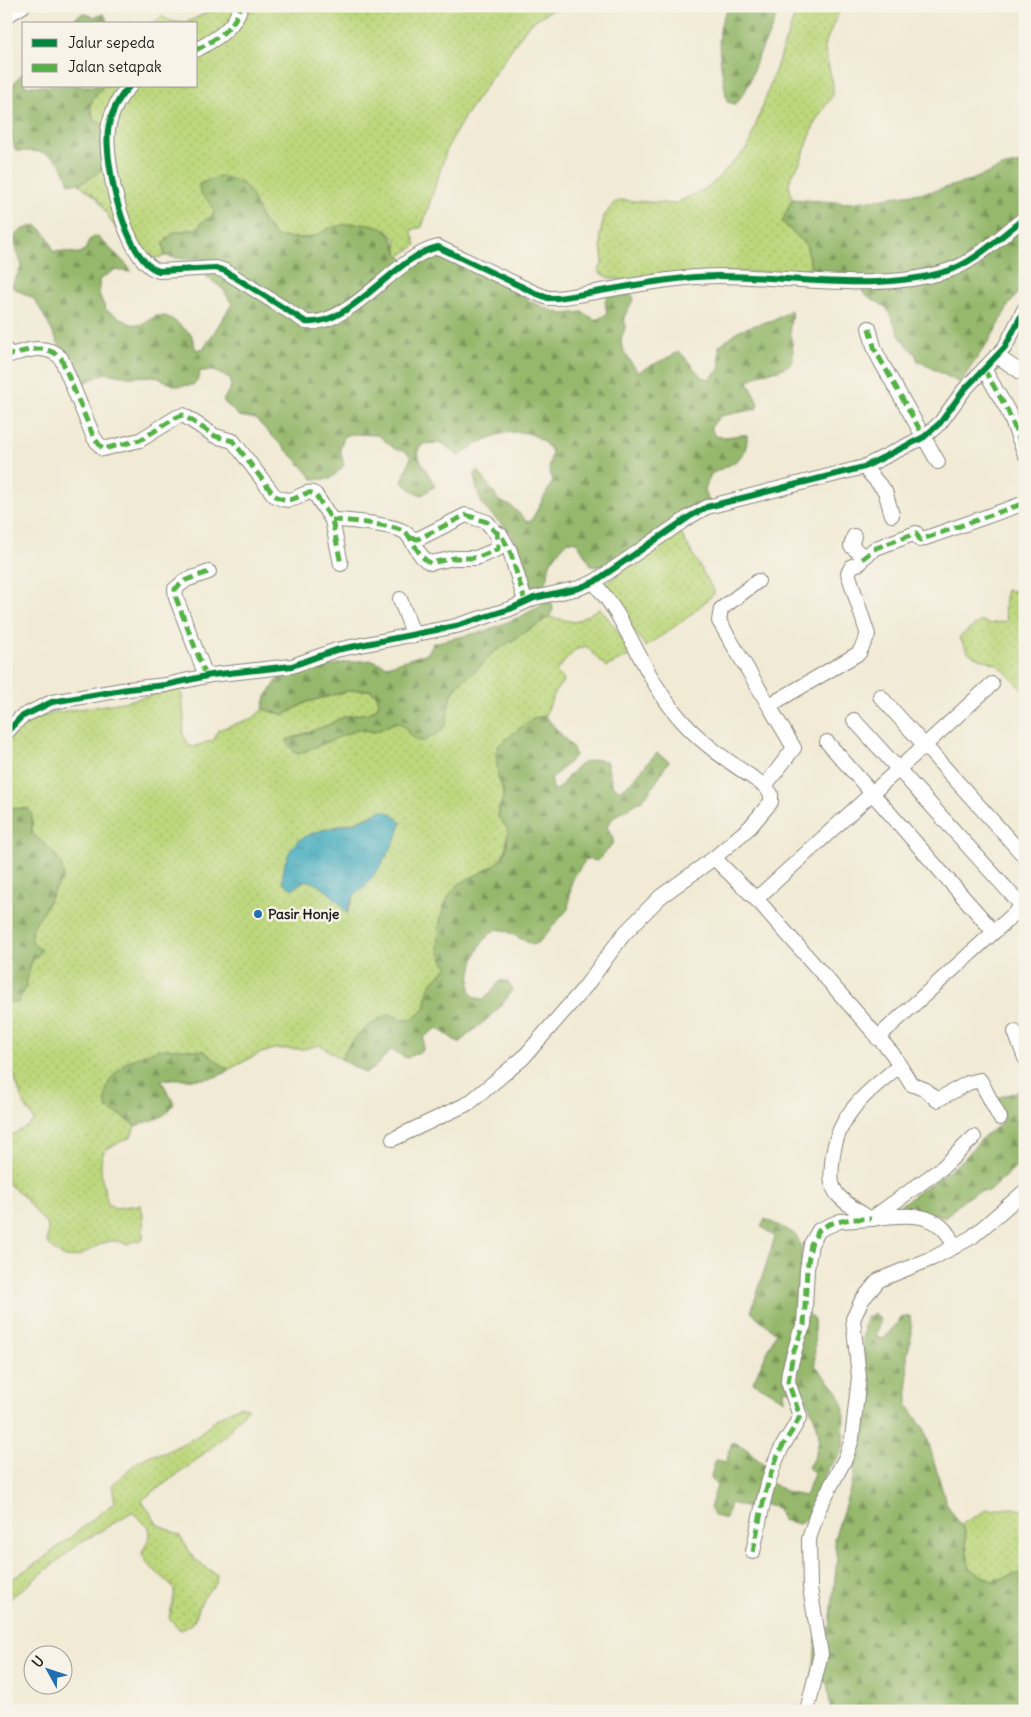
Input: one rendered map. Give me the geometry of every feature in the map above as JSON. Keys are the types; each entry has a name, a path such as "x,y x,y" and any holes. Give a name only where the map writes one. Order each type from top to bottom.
{"street":[{"path":"6,16 23,6"},
{"path":"198,49 226,32 234,23 240,6"},
{"path":"129,88 110,118 108,167 122,218 141,258 151,269 159,271 216,268 225,271 306,322 318,323 360,301 411,260 428,249 438,247 535,293 548,298 557,298 659,281 716,276 834,282 899,280 948,271 982,251 1025,218"},
{"path":"6,733 21,716 52,702 128,689 166,685 206,676 292,666 336,650 414,636 456,626 510,609 525,601 594,582 689,517 707,507 864,467 924,437 940,424 964,390 1005,347 1025,308"},
{"path":"869,328 878,356 938,462"},
{"path":"6,350 10,354 36,348 56,353 61,358 94,438 104,449 140,440 176,417 183,416 214,436 233,441 274,495 291,501 312,492 332,520 341,564"},
{"path":"997,356 1025,375"},
{"path":"984,369 1008,411 1025,454"},
{"path":"864,467 885,491 892,515"},
{"path":"770,705 859,653 863,648 868,635 848,573 862,559 876,548 916,533 920,540 1025,503"},
{"path":"332,520 396,527 411,538 420,554 431,563 454,558 476,558 490,554 498,549 496,533 487,522 469,515 418,539 411,538"},
{"path":"496,533 502,535 510,551 525,601"},
{"path":"854,536 851,546 862,555 862,559"},
{"path":"206,676 176,598 175,589 186,580 209,572"},
{"path":"758,581 721,609 719,621 794,748 765,786"},
{"path":"393,1139 469,1104 523,1058 585,987 623,935 660,897 714,858 750,827 768,808 771,802 771,794 765,786 703,742 683,722 664,697 637,654 620,618 594,582"},
{"path":"400,599 414,636"},
{"path":"756,899 992,684"},
{"path":"880,696 1025,857"},
{"path":"854,720 1023,905 877,1038"},
{"path":"827,742 994,932"},
{"path":"714,858 756,899 892,1053 911,1084 926,1090 935,1100 968,1083 980,1080 1000,1118"},
{"path":"1015,1032 1025,1058"},
{"path":"871,1219 838,1195 831,1182 832,1158 837,1131 845,1118 869,1091 899,1066"},
{"path":"871,1219 942,1168 974,1137"},
{"path":"807,1711 821,1654 810,1588 809,1538 818,1510 846,1456 852,1439 859,1377 853,1320 862,1300 879,1280 954,1247 972,1237 1025,1191"},
{"path":"753,1552 770,1476 780,1451 793,1432 800,1416 788,1382 793,1353 804,1325 807,1269 811,1244 819,1230 829,1224 850,1219 871,1219 900,1215 926,1218 941,1226 950,1235 954,1247"}],"green space":[{"path":"217,6 569,6 551,10 529,24 465,116 448,146 422,227 411,230 416,245 400,256 397,253 396,240 383,227 349,224 309,238 276,237 260,216 258,208 200,193 215,211 207,222 198,227 174,232 163,244 165,256 139,262 97,198 79,184 95,175 102,152 101,123 94,121 90,103 101,88 198,88 198,22 183,22 204,14"},
{"path":"731,6 777,6 773,25 759,55 748,86 735,104 727,102 719,38 724,15"},
{"path":"798,6 834,6 839,12 824,46 833,85 833,95 816,120 801,161 792,175 789,184 792,199 782,222 806,244 811,268 787,272 734,272 628,280 609,278 598,272 603,262 600,236 604,216 614,203 622,200 674,204 709,187 748,147"},
{"path":"83,13 95,17 104,14 108,22 69,22"},
{"path":"162,16 176,22 154,22"},
{"path":"22,75 22,88 101,88 89,107 94,121 101,123 104,127 102,169 83,182 69,183 61,164 50,155 16,151 12,141 7,109 11,88"},
{"path":"1025,162 1025,284 1008,306 996,330 960,383 918,361 915,354 901,338 887,308 864,294 855,275 832,275 811,268 806,244 782,222 792,199 849,203 934,191 972,180 1002,167"},
{"path":"219,176 236,181 246,188 253,199 260,218 276,237 308,238 333,227 343,225 364,223 374,225 382,228 389,234 394,242 397,253 407,261 416,264 426,262 437,256 509,286 529,301 545,308 563,314 582,312 596,320 607,314 605,301 608,294 629,291 634,298 624,317 625,327 621,344 638,372 679,352 700,375 709,379 720,369 719,346 739,330 776,319 791,310 792,363 779,370 762,373 748,381 758,404 756,409 720,416 711,427 714,435 718,436 747,435 747,444 742,456 732,464 711,474 705,490 709,502 607,565 595,567 591,565 577,542 568,541 552,560 548,578 544,584 540,588 528,587 523,576 515,541 508,529 483,505 478,495 475,474 478,470 499,501 511,506 527,521 531,521 553,481 549,468 552,451 535,436 516,432 505,433 484,440 459,457 443,443 423,444 418,450 419,458 435,486 422,495 414,492 402,482 411,457 405,451 395,449 378,435 352,434 344,436 340,449 344,465 331,479 313,479 256,419 239,416 223,401 231,386 230,378 213,371 200,371 199,379 193,385 176,386 154,376 129,377 105,373 80,385 33,298 13,288 12,285 22,266 15,245 15,236 21,230 37,225 48,237 54,252 80,253 86,247 89,240 97,236 127,265 131,272 114,270 99,280 99,294 106,310 131,324 140,325 156,316 165,316 172,319 191,334 196,350 204,348 232,304 223,289 206,276 208,271 201,258 183,259 165,256 163,244 174,232 198,229 202,221 210,218 215,211 200,193 199,184"},
{"path":"680,532 715,593 688,617 646,647 602,585"},
{"path":"1006,590 1025,592 1025,692 998,665 968,652 959,637 982,620 988,624 1007,621 1004,608"},
{"path":"547,602 552,603 553,610 549,617 491,654 479,668 458,684 450,698 446,724 441,731 426,740 418,741 411,736 403,725 396,722 375,732 358,729 299,754 295,753 286,741 328,725 343,717 368,713 376,709 379,702 377,695 370,690 352,690 307,702 284,715 263,709 266,697 279,678 347,662 372,660 387,666 428,653 433,643 486,631 522,616"},
{"path":"600,608 620,634 631,655 606,667 586,646 575,650 556,671 564,680 555,692 545,716 533,718 502,785 503,800 499,807 498,815 508,830 505,852 495,865 458,885 443,907 439,935 440,952 448,967 431,984 427,994 426,1008 409,1019 390,1014 350,1043 341,1059 320,1045 303,1049 274,1049 258,1054 228,1070 204,1051 157,1050 126,1062 109,1082 105,1101 135,1126 131,1137 106,1150 101,1161 101,1168 108,1204 115,1208 140,1205 143,1213 143,1239 126,1244 115,1241 105,1243 77,1256 68,1257 58,1253 47,1242 48,1226 21,1194 6,1182 6,1138 28,1126 34,1120 23,1102 6,1054 6,1002 9,1003 25,988 31,963 41,950 32,939 33,928 53,892 63,879 63,872 58,859 49,848 32,834 32,817 29,809 6,808 6,744 14,733 25,724 51,714 125,702 181,688 184,717 183,734 188,744 192,747 214,740 218,730 253,718 263,709 284,715 307,702 352,690 370,690 377,695 379,702 376,709 368,713 343,717 328,725 287,740 303,753 310,748 358,729 375,732 396,722 403,725 411,737 446,724 450,698 458,684 479,668 491,654 549,617 575,622","holes":["382,810 398,836 383,862 365,887 355,894 347,913 329,893 318,885 306,880 321,830 354,822"]},
{"path":"545,716 573,748 575,756 551,779 556,791 576,768 589,761 606,761 613,786 619,790 632,780 657,753 669,761 644,798 614,817 610,822 607,827 613,843 598,861 586,859 572,880 568,909 540,941 533,945 506,931 497,929 490,934 479,948 471,974 470,992 476,998 484,999 501,980 508,982 512,989 502,1005 459,1043 437,1028 424,1037 423,1050 407,1058 391,1050 373,1069 365,1073 341,1059 346,1050 361,1032 381,1018 390,1014 409,1019 426,1008 427,993 431,984 448,967 440,953 438,936 441,917 448,898 458,885 496,864 505,853 508,830 498,816 504,792 498,778 496,753 499,745 533,718"},
{"path":"6,808 29,809 32,817 32,834 54,854 63,872 63,879 53,892 33,928 32,939 41,950 31,963 25,988 18,1003 6,1002"},
{"path":"185,1049 204,1051 228,1070 221,1075 205,1079 161,1080 174,1103 166,1113 152,1121 135,1126 123,1116 107,1109 105,1098 107,1087 118,1070 127,1063 157,1050"},
{"path":"1018,1091 1025,1104 1025,1158 988,1192 977,1192 971,1195 945,1218 937,1214 915,1212 898,1207 963,1160 986,1134 996,1128 1004,1119 997,1098"},
{"path":"765,1219 793,1233 798,1238 802,1256 799,1306 814,1319 815,1365 838,1392 844,1406 843,1451 827,1470 809,1517 799,1524 782,1520 778,1508 755,1502 749,1508 730,1503 726,1519 715,1516 710,1508 717,1485 710,1479 716,1460 726,1462 732,1442 746,1449 765,1466 765,1480 790,1493 805,1496 814,1474 808,1467 817,1448 818,1430 803,1392 784,1389 785,1400 753,1382 776,1333 751,1312 775,1237 761,1226"},
{"path":"875,1313 880,1320 876,1337 884,1339 901,1318 910,1316 912,1333 907,1356 908,1406 925,1430 946,1503 965,1532 969,1569 992,1581 1025,1572 1025,1711 831,1711 827,1683 813,1675 816,1638 830,1625 837,1559 834,1539 854,1477 855,1432 862,1416 873,1403 864,1360 863,1337 867,1317"},
{"path":"239,1406 248,1408 224,1437 189,1466 142,1500 157,1524 179,1535 196,1561 217,1575 216,1583 205,1596 190,1625 180,1630 169,1618 175,1591 145,1559 142,1553 150,1536 149,1527 132,1512 79,1544 6,1602 6,1573 12,1579 40,1561 115,1502 112,1485 137,1462 153,1454 162,1454 196,1437 216,1419"},
{"path":"1014,1508 1025,1511 1025,1572 992,1581 969,1569 965,1532 962,1524 986,1510"}],"water":[{"path":"382,810 393,814 401,823 399,831 387,856 376,872 365,886 354,895 347,914 335,898 318,885 306,880 292,889 282,881 289,852 304,837 357,822"}],"marked path":[{"path":"198,49 229,27 241,6"},
{"path":"869,328 875,350 924,437"},
{"path":"6,350 10,355 43,349 49,350 61,358 94,438 103,449 140,440 183,415 215,436 233,441 274,495 288,500 306,493 315,494 332,520 341,564"},
{"path":"984,369 1008,411 1025,454"},
{"path":"862,559 876,548 916,533 920,540 1025,503"},
{"path":"411,538 418,539 466,515 487,522 494,531 501,535 510,551 525,601"},
{"path":"332,520 371,524 401,530 406,533 420,554 431,563 454,558 476,558 498,549 497,533"},
{"path":"206,676 176,598 175,589 186,580 209,572"},
{"path":"753,1552 763,1502 774,1465 781,1448 800,1416 788,1382 793,1353 804,1325 807,1269 811,1244 819,1230 829,1224 850,1219 871,1219"}],"cycle path":[{"path":"128,88 122,95 113,112 108,130 108,145 113,186 119,209 136,250 147,264 159,271 216,268 225,271 306,322 323,321 340,314 406,263 422,253 438,247 535,293 548,298 557,298 697,277 746,277 833,282 892,281 920,278 958,267 988,248 1025,218"},
{"path":"6,733 21,717 52,702 128,689 166,685 211,675 292,666 336,650 456,626 510,609 534,598 579,588 594,582 689,517 707,507 864,467 924,437 940,423 964,390 1005,347 1025,308"}],"place":[{"name":"Pasir Honje","path":"258,914"}]}
